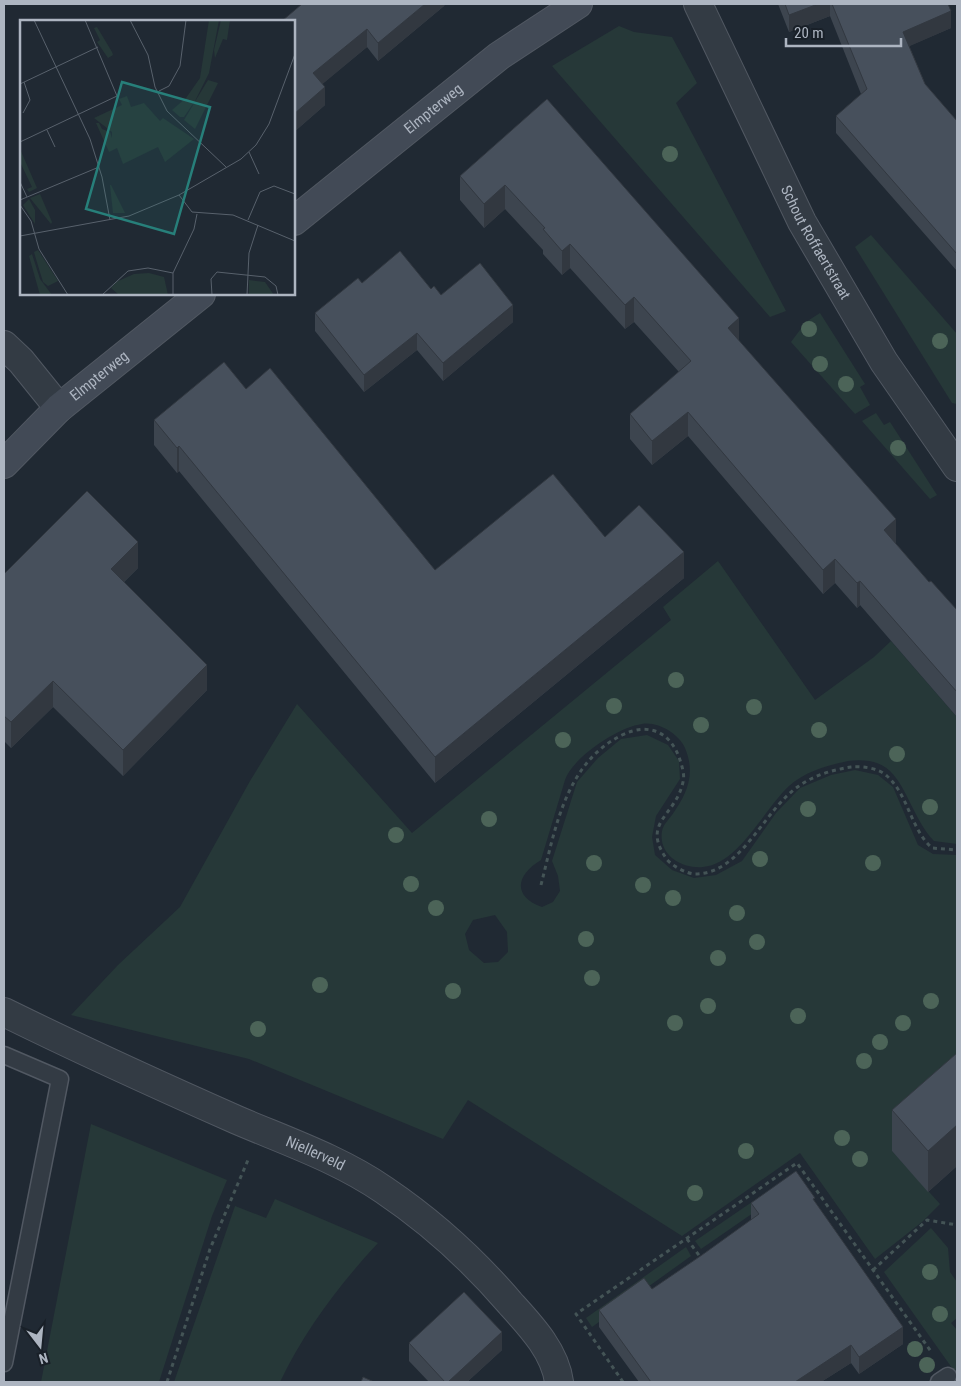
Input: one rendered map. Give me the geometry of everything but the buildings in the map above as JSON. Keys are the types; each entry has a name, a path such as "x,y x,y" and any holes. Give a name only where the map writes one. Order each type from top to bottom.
{"street":[{"name":"Elmpterweg","path":"295,220 499,56 578,4"},
{"name":"Schout Roffaertstraat","path":"698,4 802,222 884,362 955,458"},
{"name":"Elmpterweg","path":"4,464 59,408 200,295"},
{"path":"4,345 21,361 59,408"},
{"name":"Niellerveld","path":"4,1012 87,1053 328,1158 383,1189 424,1220 503,1294 537,1332 552,1360 559,1382"}],"lane":[{"path":"4,1055 60,1079 4,1363"}],"path":[{"path":"541,885 561,807 577,775 595,754 621,735 640,729 661,733 675,744 682,763 684,781 676,801 656,830 657,845 669,863 694,874 714,869 730,861 750,842 779,804 798,786 837,769 862,766 885,774 902,792 922,838 932,848 957,850"},
{"path":"167,1382 210,1249 261,1130"},
{"path":"624,1382 576,1314 797,1163 873,1270 944,1379"},
{"path":"873,1270 927,1220 957,1225"},
{"path":"686,1238 703,1262"}],"shaded area":[{"path":"619,26 634,32 672,37 697,83 676,103 786,311 770,317 552,66"},
{"path":"871,235 957,334 957,404 952,403 855,247"},
{"path":"820,313 865,384 860,387 870,405 855,414 791,342 806,322"},
{"path":"876,413 884,425 890,422 937,495 930,499 862,421"},
{"path":"718,561 815,700 874,657 891,641 957,717 957,844 934,841 921,824 902,787 886,767 870,761 853,760 817,770 795,781 780,796 739,846 716,864 703,867 687,866 673,859 668,853 662,840 662,831 686,791 690,775 688,757 682,743 673,733 655,725 642,724 632,726 609,737 586,753 569,771 541,860 526,872 521,885 522,891 532,902 542,907 553,902 560,891 558,876 552,861 577,782 598,758 621,739 647,735 668,745 679,761 680,779 656,816 652,837 655,855 672,870 694,878 716,875 742,861 776,813 800,788 831,775 855,770 878,775 893,787 918,845 933,854 957,855 957,1094 892,1151 940,1204 922,1222 875,1259 800,1153 682,1236 468,1100 443,1139 249,1059 71,1015 118,965 180,907 250,781 297,704 412,833 671,620 663,607","holes":["495,915 507,932 508,952 498,962 484,963 469,950 465,934 473,920"]},
{"path":"91,1124 227,1180 212,1216 159,1382 41,1382"},
{"path":"796,1172 801,1180 701,1249 695,1241"},
{"path":"275,1199 378,1243 350,1275 312,1326 280,1382 174,1382 235,1206 266,1218"},
{"path":"931,1228 948,1248 950,1272 957,1282 957,1318 951,1323 957,1330 957,1375 884,1272"},
{"path":"686,1247 691,1256 592,1327 586,1318"}]}
